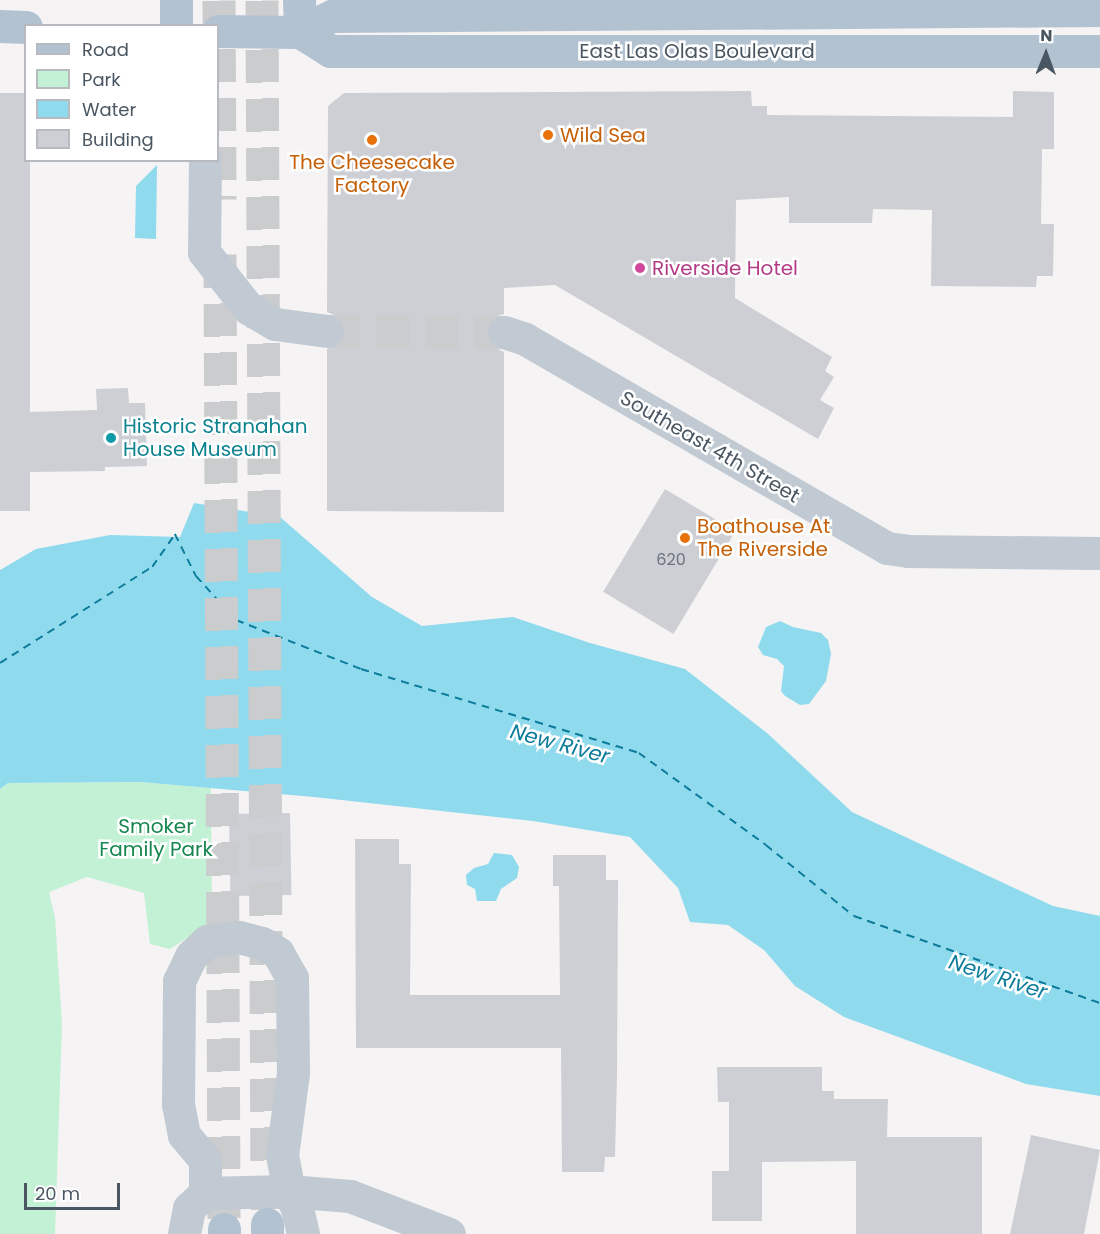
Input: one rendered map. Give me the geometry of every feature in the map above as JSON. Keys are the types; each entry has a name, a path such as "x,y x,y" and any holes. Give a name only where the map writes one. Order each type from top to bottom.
{"main road":[{"path":"176,0 176,24"},
{"name":"East Las Olas Boulevard","path":"219,31 299,16 1100,10"},
{"name":"East Las Olas Boulevard","path":"299,16 330,51 1100,51"},
{"path":"0,27 24,27"}],"street":[{"path":"205,162 204,252 248,308 275,324 327,331"},
{"name":"Southeast 4th Street","path":"504,333 525,339 886,548 908,551 1100,553"},
{"path":"205,1193 205,1160 184,1135 178,1104 179,981 191,956 207,942 239,937 262,943 278,953 292,978 293,1073 282,1155 289,1191 297,1208 303,1234"},
{"path":"184,1234 189,1208 205,1193 289,1191 350,1196 449,1234"}],"green space":[{"name":"Smoker Family Park","path":"140,782 211,788 212,922 170,949 150,944 144,893 87,877 49,892 55,918 62,1024 55,1234 0,1234 0,789 8,783"}],"water":[{"path":"157,165 156,239 135,238 136,186"},
{"name":"New River","path":"194,503 280,517 372,597 422,626 513,617 590,643 685,669 767,733 852,812 1053,906 1100,916 1100,1096 1026,1084 844,1017 795,986 764,950 728,925 690,922 678,888 630,837 533,821 314,797 140,782 8,783 0,789 0,570 36,549 110,535 180,537"},
{"path":"780,621 793,627 821,633 828,640 831,654 826,681 809,704 800,705 785,696 781,691 784,666 777,659 763,655 758,647 766,627"},
{"path":"494,853 512,855 519,867 517,878 501,889 496,901 477,901 475,889 467,885 466,875 474,868 488,864"}],"building":[{"path":"751,91 752,106 767,106 767,115 1013,117 1013,91 1054,92 1054,149 1042,149 1041,224 1054,224 1053,276 1037,276 1036,287 931,286 932,210 873,209 872,223 789,223 789,197 736,200 735,298 832,357 825,371 834,377 820,400 834,408 818,439 555,285 504,288 504,314 491,318 486,326 486,335 490,345 504,352 504,512 327,511 327,349 341,343 346,333 344,323 339,317 327,312 328,106 344,93"},
{"path":"0,93 24,93 24,162 30,162 30,412 97,410 96,389 128,388 129,403 145,403 147,466 105,467 105,471 30,472 30,511 0,511"},
{"path":"665,489 735,531 673,634 603,592"},
{"path":"290,813 291,895 230,896 229,814"},
{"path":"355,839 399,839 399,864 411,864 410,995 560,995 559,886 553,886 553,855 606,855 606,880 618,880 617,1074 615,1157 605,1157 604,1172 562,1172 561,1048 356,1048"},
{"path":"717,1067 822,1067 822,1091 834,1091 834,1099 888,1099 887,1137 982,1137 982,1234 856,1234 856,1161 762,1162 762,1221 712,1221 712,1171 729,1171 729,1102 718,1102"},
{"path":"1031,1135 1100,1150 1084,1234 1010,1234"}],"ferry route":[{"path":"0,663 152,567 175,534 196,576 236,620 361,669 639,753 766,845 854,916 1100,1003"}],"tunnel":[{"path":"219,0 220,199"},
{"path":"262,0 267,1219"},
{"path":"220,254 224,1229"},
{"path":"327,331 504,332"}],"place":[{"name":"Wild Sea","path":"548,135"},
{"name":"The Cheesecake Factory","path":"372,140"},
{"name":"Riverside Hotel","path":"640,268"},
{"name":"Historic Stranahan House Museum","path":"111,438"},
{"name":"Boathouse At The Riverside","path":"685,538"}]}
